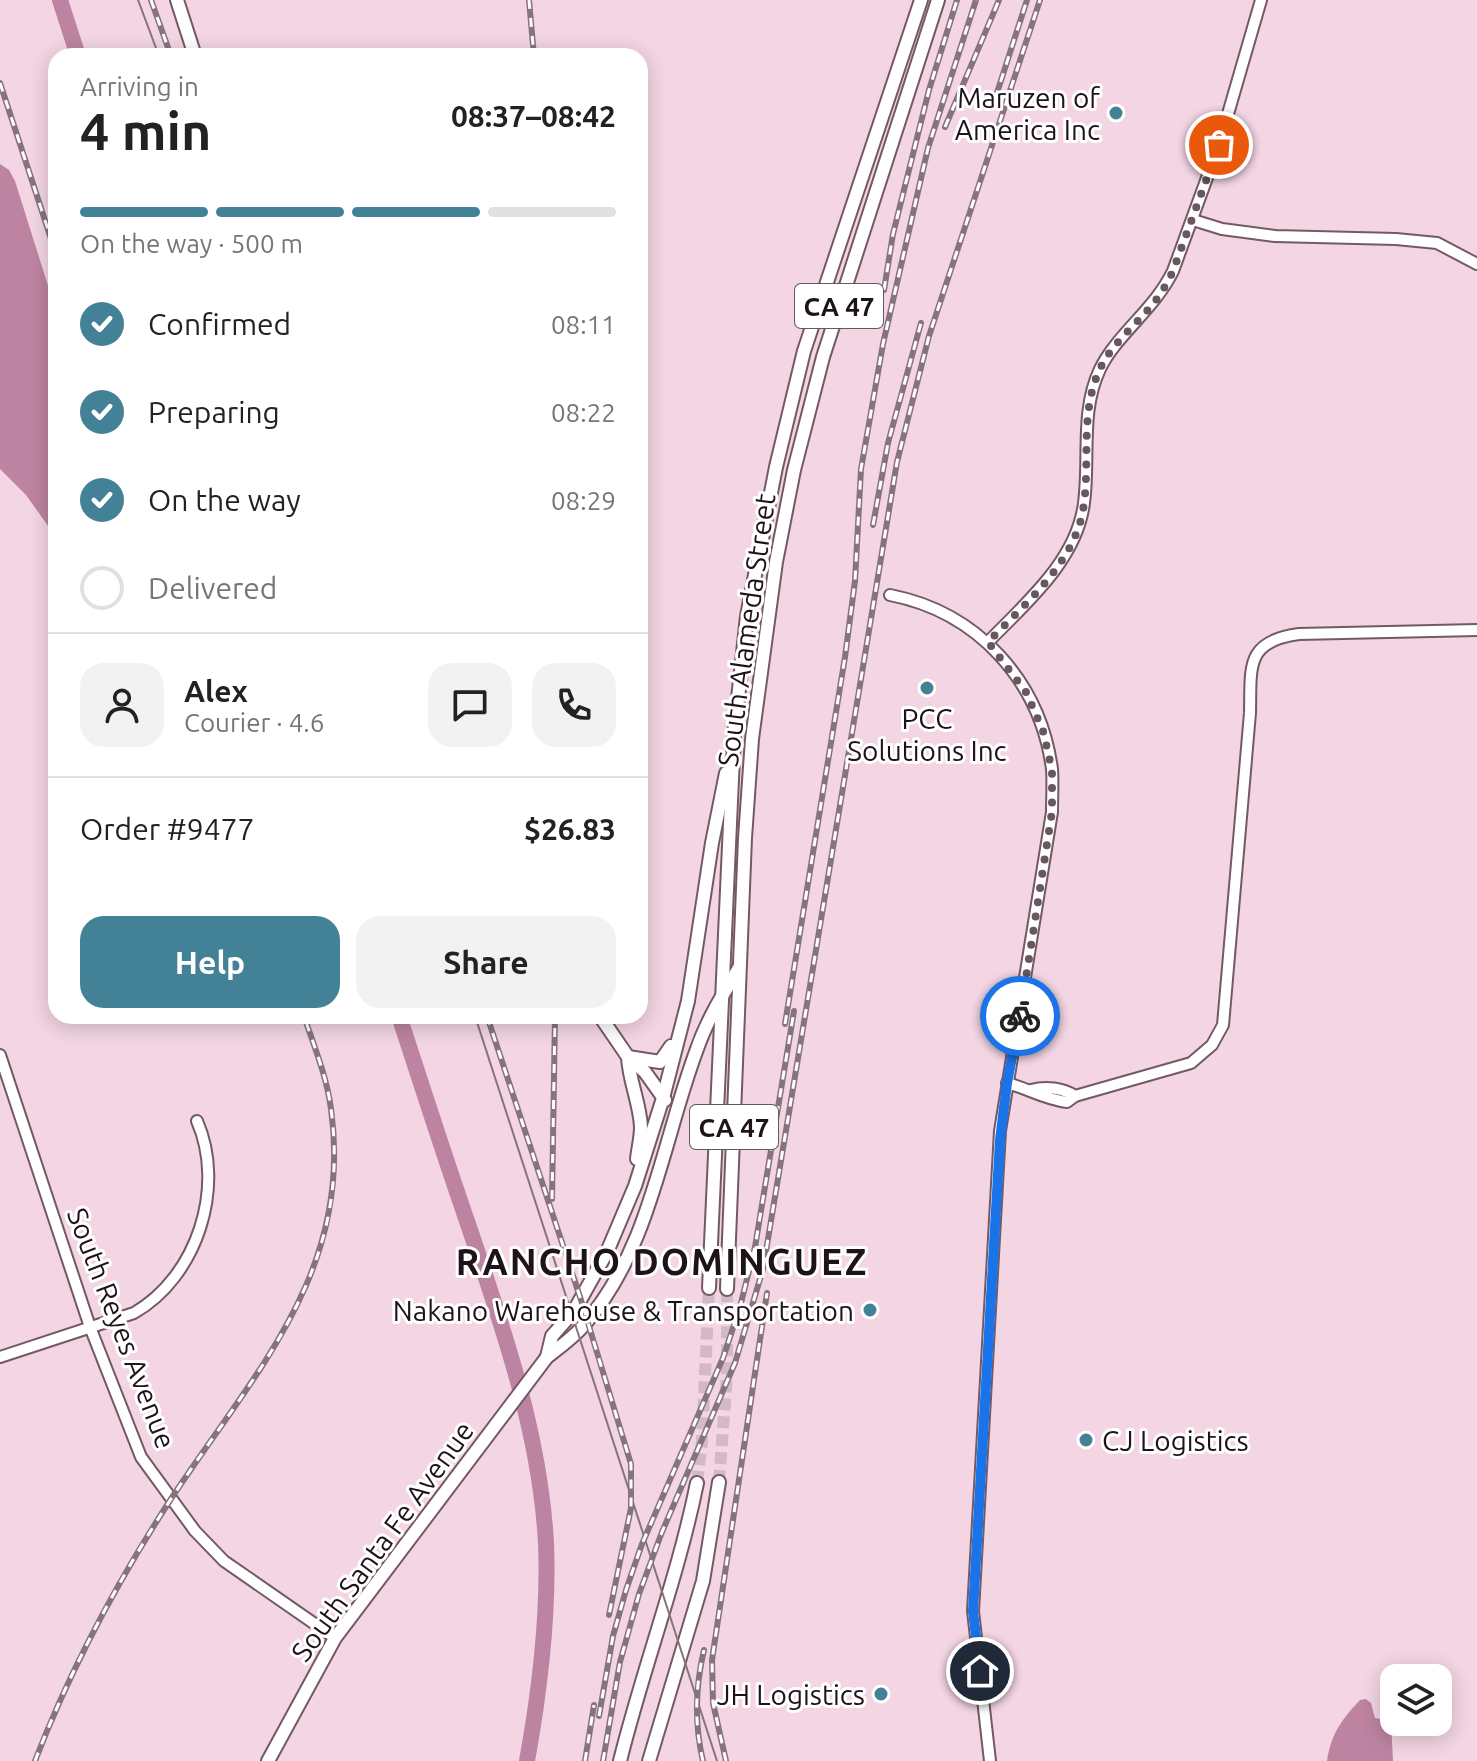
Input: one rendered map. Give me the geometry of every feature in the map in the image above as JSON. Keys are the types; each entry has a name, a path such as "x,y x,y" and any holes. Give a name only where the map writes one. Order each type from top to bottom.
{"main road":[{"path":"177,0 192,48"},
{"name":"South Alameda Street","path":"709,1288 734,735 752,590 776,467 804,351 921,0"},
{"name":"South Alameda Street","path":"727,1289 752,739 776,562 794,470 823,357 938,0"},
{"path":"628,1057 642,1057 655,1063 666,1057 688,1001 712,843 734,735"},
{"path":"720,998 741,965"},
{"name":"South Santa Fe Avenue","path":"268,1761 335,1638 547,1357 584,1326 626,1261 643,1222 697,1048 720,998"},
{"name":"South Santa Fe Avenue","path":"547,1357 552,1336 574,1311 607,1252 635,1186 663,1098 688,1001"},
{"path":"605,1024 628,1057 645,1072 675,1121"},
{"path":"628,1057 629,1078 641,1128 635,1186"},
{"path":"607,1252 626,1261"},
{"path":"649,1761 703,1581 719,1482"},
{"path":"620,1761 678,1562 697,1483"}],"street":[{"path":"988,642 1038,591 1079,528 1084,505 1087,420 1100,368 1163,290 1193,220 1219,145 1261,0"},
{"path":"1193,220 1222,229 1275,236 1382,238 1437,243 1477,264"},
{"path":"890,595 924,604 956,619 988,642 1026,692 1043,731 1052,770 1052,812 1001,1121 973,1611 990,1761"},
{"path":"1007,1083 1031,1090 1050,1088 1075,1096 1191,1063 1212,1045 1223,1025 1250,713 1251,668 1262,646 1276,637 1299,634 1477,630"},
{"name":"South Reyes Avenue","path":"0,1055 90,1327 141,1457 192,1528 224,1561 335,1638"},
{"path":"0,1357 125,1316 146,1306 164,1290 185,1259 201,1224 208,1188 209,1158 197,1121"}],"shaded area":[{"path":"0,164 9,170 15,181 48,286 48,526 26,495 0,469"},
{"path":"1366,1699 1371,1703 1375,1718 1380,1719 1380,1736 1392,1736 1393,1761 1327,1761 1338,1728 1360,1700"}],"waterway":[{"path":"60,0 75,48"},
{"path":"402,1024 518,1381 536,1461 546,1543 546,1598 540,1680 527,1761"}],"tunnel":[{"path":"697,1483 702,1441 709,1288"},
{"path":"719,1482 727,1375 727,1289"}],"tram line":[{"path":"138,0 156,48"},
{"path":"478,1024 717,1761"}],"railway":[{"path":"151,0 168,48"},
{"path":"529,0 533,48"},
{"path":"884,290 893,234 929,90 957,0"},
{"path":"785,1024 845,657 855,581 861,469 883,344 928,148 976,0"},
{"path":"945,127 999,0"},
{"path":"995,99 1027,0"},
{"path":"603,1761 620,1662 639,1594 662,1532 735,1363 763,1269 897,462 929,336 1040,0"},
{"path":"0,83 48,230"},
{"path":"873,525 888,443 921,323"},
{"path":"599,1716 613,1636 626,1590 642,1544 723,1358 740,1307 755,1247 794,1011"},
{"path":"35,1761 79,1661 131,1564 169,1502 262,1366 289,1320 311,1272 327,1222 334,1168 329,1097 307,1024"},
{"path":"490,1024 581,1300 631,1464 631,1508 609,1615"},
{"path":"552,1199 555,1024"},
{"path":"726,1761 713,1703 712,1660 767,1293"},
{"path":"703,1761 697,1706 704,1650"},
{"path":"585,1761 594,1705"}],"way so far":[{"path":"1020,1016 1052,812 1052,770 1043,731 1026,692 988,642 1038,591 1058,565 1079,528 1086,485 1087,420 1100,368 1163,290 1193,220 1219,145"}],"place":[{"name":"Maruzen of America Inc","path":"1116,113"},
{"name":"PCC Solutions Inc","path":"927,688"},
{"name":"Nakano Warehouse & Transportation","path":"870,1310"},
{"name":"CJ Logistics","path":"1086,1440"},
{"name":"JH Logistics","path":"881,1694"}],"district":[{"name":"RANCHO DOMINGUEZ","path":"662,1261"}],"route":[{"path":"980,1671 973,1611 1001,1121 1020,1016"}]}
